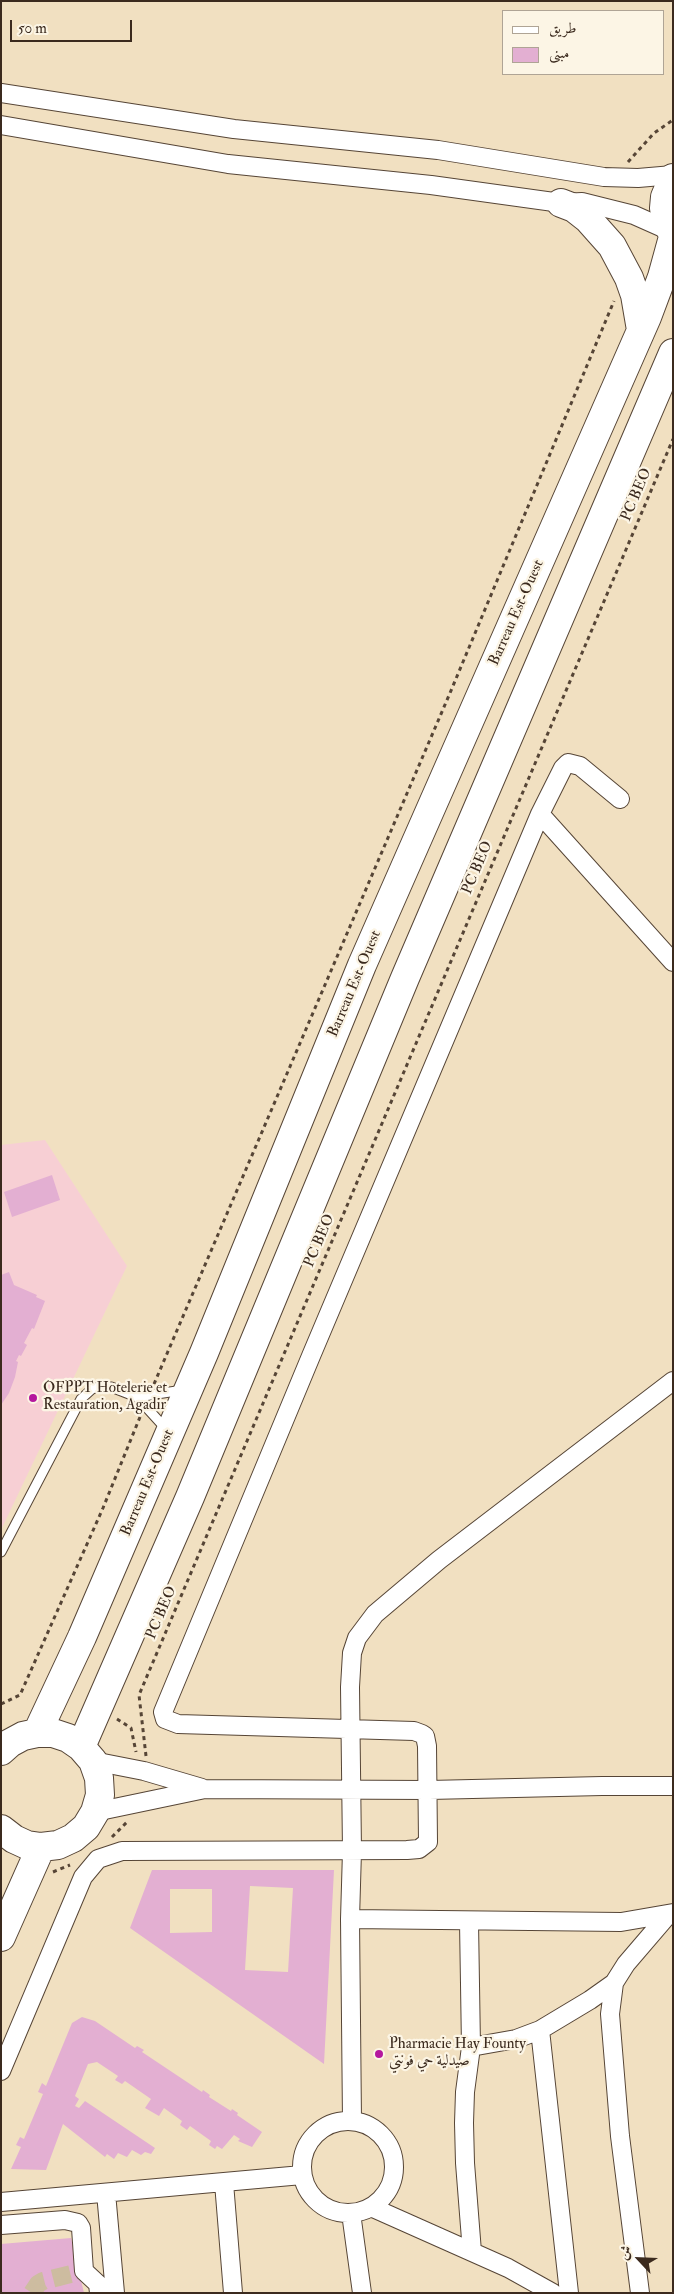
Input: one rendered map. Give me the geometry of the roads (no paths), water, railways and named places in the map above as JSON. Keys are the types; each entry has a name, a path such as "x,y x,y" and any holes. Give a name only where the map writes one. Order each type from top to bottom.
{"main road":[{"path":"672,234 664,208 665,197 673,177"},
{"path":"561,203 574,208 601,232 612,246 628,274 635,295 641,330"},
{"name":"Barreau Est-Ouest","path":"37,1732 82,1637 170,1433 362,965 641,330 660,283 672,234"},
{"path":"87,1754 99,1705 190,1497 405,978 673,353"},
{"path":"1,1751 10,1743 23,1736 37,1732 53,1733 68,1738 87,1754 99,1778 100,1795 95,1812 86,1827 74,1838 58,1845 41,1847 27,1845 14,1839 1,1829"},
{"path":"1,1937 41,1847"}],"street":[{"path":"1,93 234,130 438,150 619,178 673,177"},
{"path":"1,125 228,164 431,186 561,203 582,202 614,209 653,222 672,234"},
{"path":"1,2071 82,1877 98,1859 122,1851 407,1850 419,1849 425,1846 430,1836 426,1740 422,1734 414,1731 350,1731 178,1724 165,1719 163,1712 314,1346 540,814 563,768 568,763 580,766 620,799"},
{"path":"540,814 673,962"},
{"path":"352,2121 350,1731 352,1653 357,1638 375,1614 439,1560 673,1381"},
{"path":"87,1754 205,1789"},
{"path":"95,1812 205,1789 429,1790 673,1786"},
{"path":"350,1919 469,1922 621,1922 671,1914"},
{"path":"470,2047 516,2039 540,2030 565,2017 614,1983 626,1964 671,1914"},
{"path":"469,1922 470,2047 464,2123 472,2252"},
{"path":"614,1983 610,2014 620,2136 640,2293"},
{"path":"540,2030 569,2293"},
{"path":"352,2121 366,2124 378,2132 388,2143 393,2157 394,2171 390,2185 382,2198 371,2207 350,2214 334,2212 319,2204 308,2192 302,2175 302,2162 305,2148 313,2136 337,2122 352,2121"},
{"path":"1,2202 302,2175"},
{"path":"224,2183 233,2293"},
{"path":"106,2194 115,2293"},
{"path":"371,2207 508,2268 553,2293"},
{"path":"350,2214 362,2293"},
{"path":"1,2225 65,2220 78,2223 81,2228 81,2272 98,2284 99,2293"}],"lane":[{"path":"1,1552 81,1399 92,1389 101,1386 112,1387 136,1397 170,1433"},
{"path":"136,1397 188,1389"}],"tunnel":[{"path":"32,2293 38,2284 43,2281 79,2272"}],"place":[{"name":"OFPPT Hotelerie et Restauration, Agadir","path":"33,1398"},
{"name":"Pharmacie Hay Founty صيدلية حي فونتي","path":"379,2054"}]}
